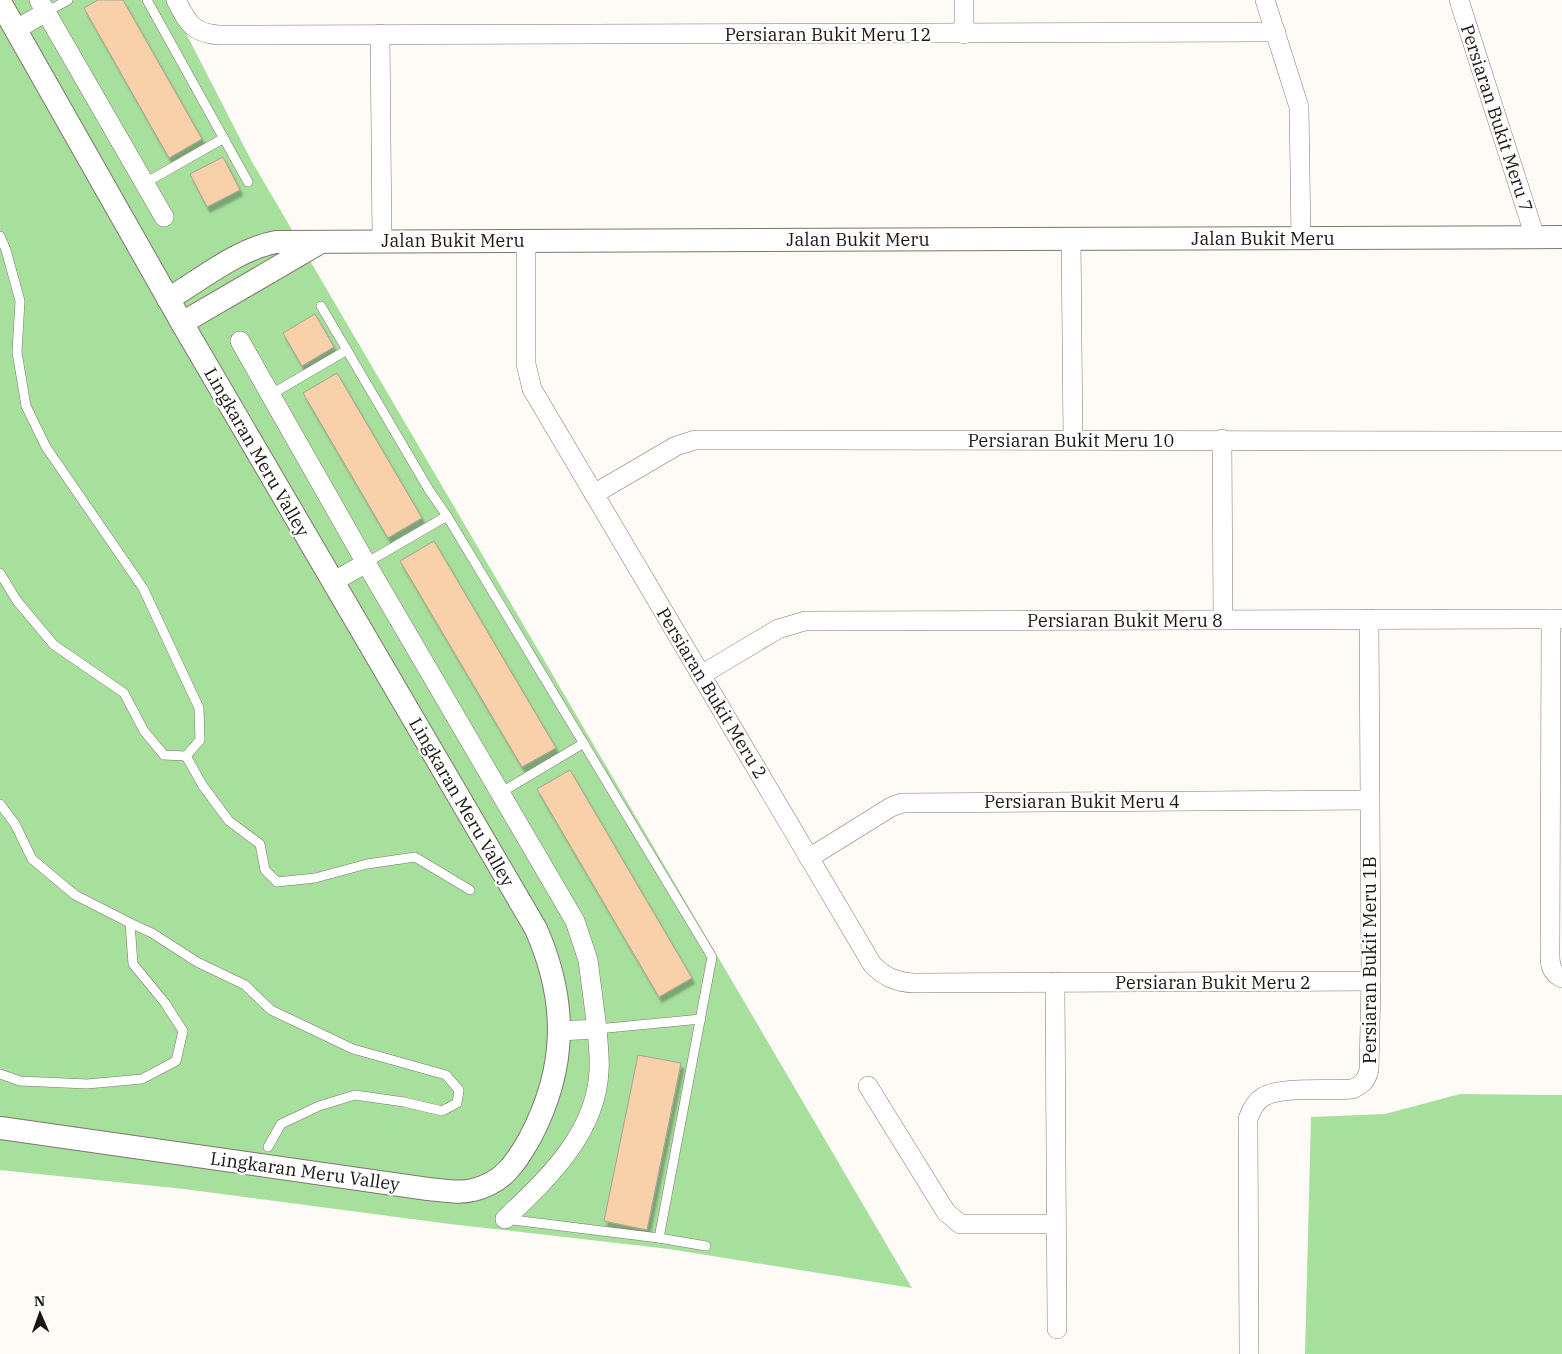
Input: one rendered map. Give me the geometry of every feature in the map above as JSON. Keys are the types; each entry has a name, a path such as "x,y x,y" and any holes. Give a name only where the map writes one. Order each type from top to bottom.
{"street":[{"name":"Persiaran Bukit Meru 12","path":"176,0 190,25 208,34 1276,32"},
{"path":"964,0 964,34"},
{"path":"1265,0 1299,107 1301,238"},
{"name":"Persiaran Bukit Meru 7","path":"1458,0 1535,237"},
{"name":"Lingkaran Meru Valley","path":"0,2 168,299 536,929 551,970 559,1031 556,1070 541,1116 516,1162 508,1172 498,1180 473,1190 428,1189 0,1128"},
{"path":"15,30 42,6 164,217"},
{"path":"380,34 382,241"},
{"name":"Jalan Bukit Meru","path":"168,299 261,245 276,242 1562,237"},
{"path":"1071,238 1073,440"},
{"name":"Persiaran Bukit Meru 2","path":"526,240 528,380 872,964 890,978 914,983 1372,981"},
{"path":"182,322 322,241"},
{"path":"240,341 366,563 575,921 583,941 592,981 597,1029 599,1071 597,1089 577,1140 548,1178 505,1219"},
{"path":"1222,439 1223,620"},
{"name":"Persiaran Bukit Meru 10","path":"594,494 676,446 695,440 1222,439 1562,441"},
{"path":"333,582 366,563"},
{"name":"Persiaran Bukit Meru 1B","path":"1248,1354 1248,1118 1253,1106 1263,1096 1277,1092 1342,1090 1361,1086 1367,1079 1370,1063 1372,981 1369,619"},
{"path":"1556,619 1557,800 1550,962 1555,975 1562,978"},
{"name":"Persiaran Bukit Meru 8","path":"701,675 778,629 805,621 1556,619"},
{"name":"Persiaran Bukit Meru 4","path":"809,858 891,807 902,803 1369,800"},
{"path":"1054,982 1057,1329"},
{"path":"559,1031 597,1029"},
{"path":"868,1086 946,1212 960,1224 1056,1224"}],"lane":[{"path":"42,6 68,0"},
{"path":"148,0 248,182"},
{"path":"145,183 224,138"},
{"path":"0,236 6,250 20,301 18,352 26,406 46,447 143,588 199,708 200,740 186,756"},
{"path":"321,306 429,490 447,516 712,957 659,1238"},
{"path":"270,395 346,350"},
{"path":"366,563 447,516"},
{"path":"0,573 17,601 54,645 124,693 144,731 164,755 186,756"},
{"path":"500,793 584,743"},
{"path":"186,756 203,786 229,821 260,844 265,870 277,882 315,878 368,864 415,857 470,890"},
{"path":"0,804 15,824 32,859 75,895 152,933 197,962 245,985 271,1010 352,1049 446,1075 458,1090 457,1104 442,1111 404,1102 355,1095 319,1106 281,1124 268,1147"},
{"path":"0,1074 20,1081 87,1084 142,1080 176,1061 183,1031 165,1003 133,964 130,923"},
{"path":"597,1029 701,1019"},
{"path":"505,1219 659,1238 706,1246"}],"green space":[{"path":"0,0 169,0 251,160 912,1288 669,1249 450,1224 184,1189 0,1170"},
{"path":"1460,1094 1562,1095 1562,1354 1305,1354 1311,1117 1385,1114"}],"building":[{"path":"98,0 123,0 202,139 169,158 84,8"},
{"path":"223,157 240,190 207,207 190,174"},
{"path":"315,314 334,347 302,366 283,333"},
{"path":"337,373 422,518 388,538 303,393"},
{"path":"434,541 556,748 522,767 400,561"},
{"path":"570,770 692,978 659,997 537,789"},
{"path":"638,1055 681,1063 647,1230 604,1221"}]}
